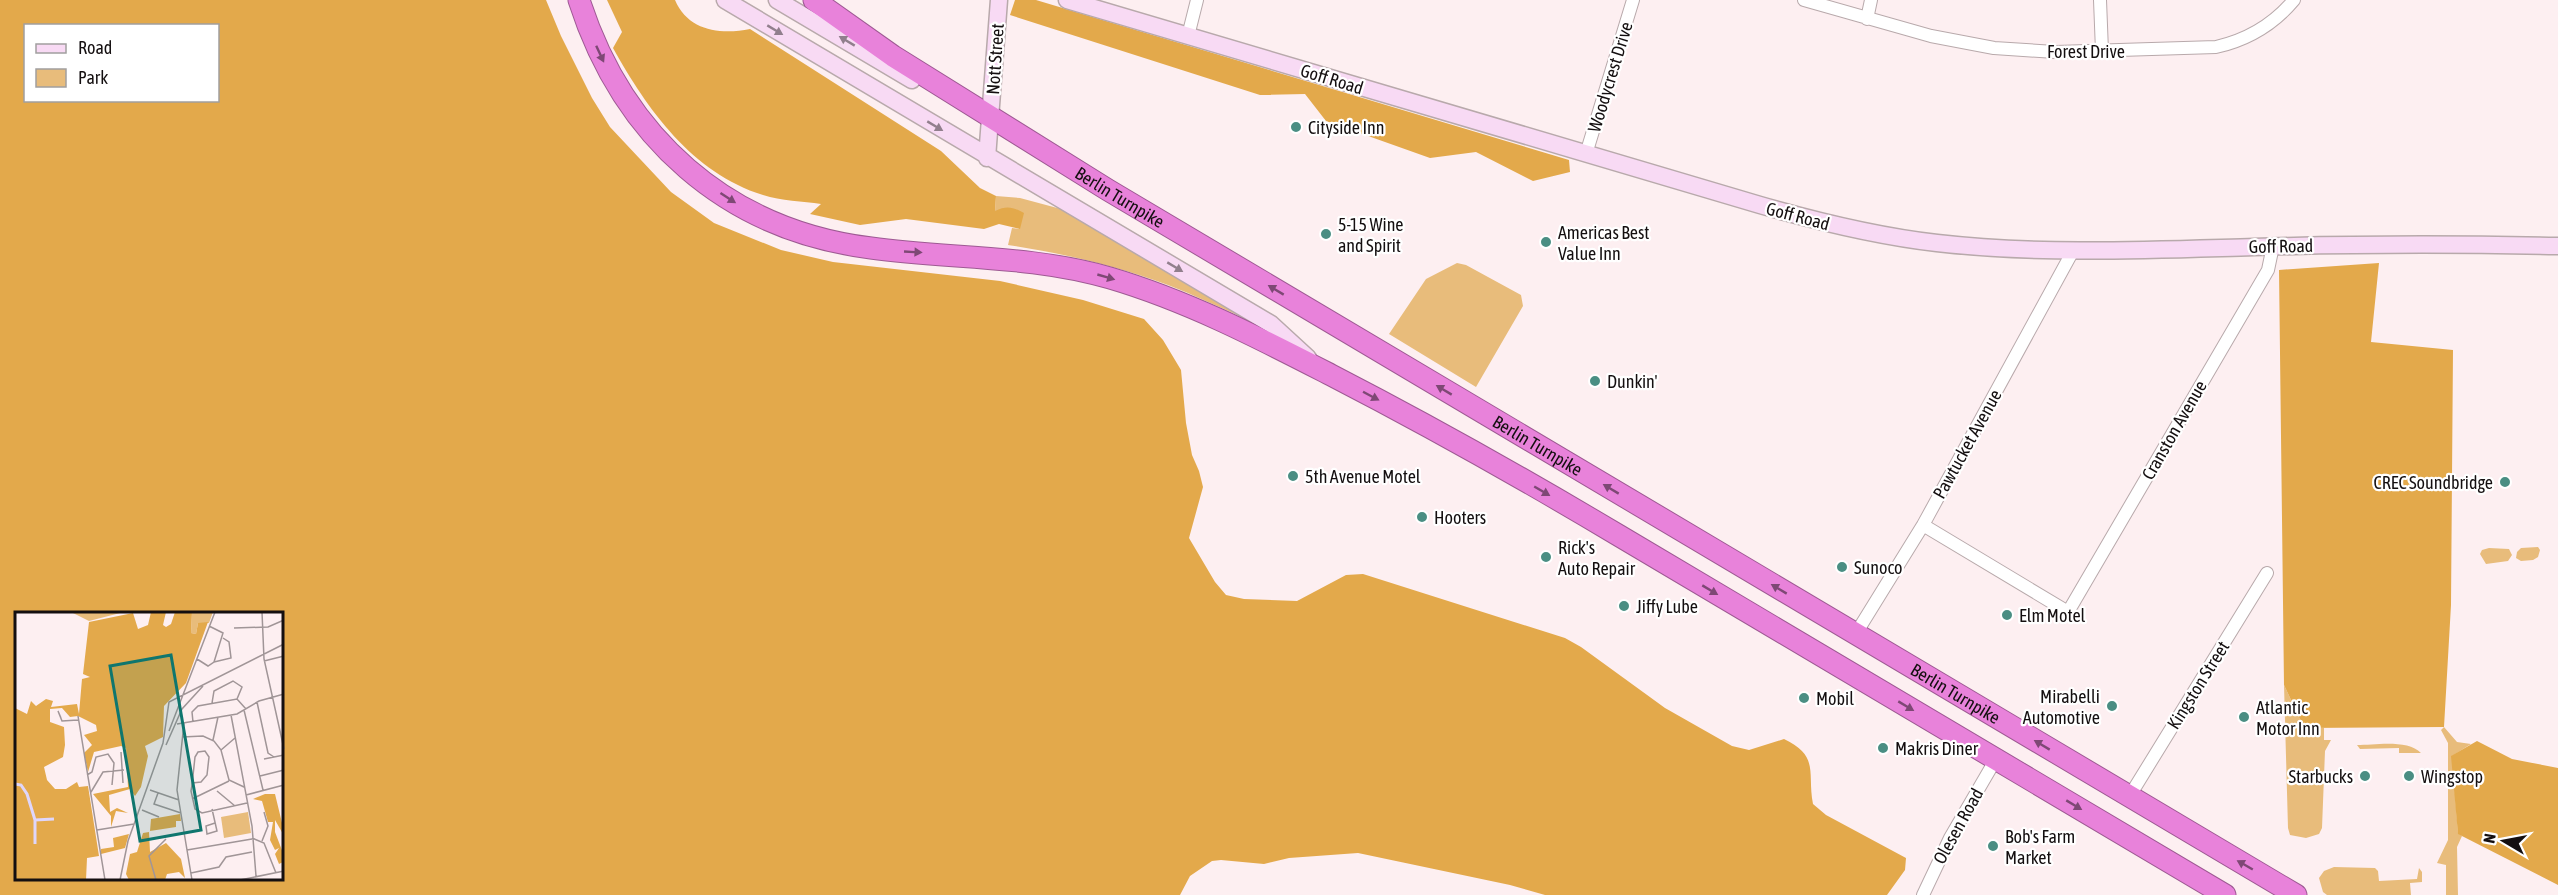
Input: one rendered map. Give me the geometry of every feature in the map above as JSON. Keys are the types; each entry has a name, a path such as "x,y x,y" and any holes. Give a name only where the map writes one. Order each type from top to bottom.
{"highway":[{"path":"579,0 608,70 647,129 680,164 760,217 804,234 850,246 1039,262 1108,277 1204,312 1320,369"},
{"path":"814,0 865,37 991,118"},
{"name":"Berlin Turnpike","path":"991,118 1855,635 2296,895"},
{"name":"Berlin Turnpike","path":"1320,369 1548,494 2225,895"},
{"path":"1837,665 1855,635"}],"street":[{"name":"Berlin Turnpike","path":"725,0 987,158 1271,324 1320,369"},
{"name":"Berlin Turnpike","path":"777,0 947,100 991,118"},
{"name":"Nott Street","path":"987,158 999,0"},
{"name":"Goff Road","path":"1067,0 1770,208 1857,231 1974,246 2074,249 2392,244 2558,246"},
{"path":"1188,36 1197,0"},
{"name":"Woodycrest Drive","path":"1586,154 1633,0"},
{"name":"Forest Drive","path":"1804,0 1931,36 1978,46 2031,51 2194,50 2230,44 2257,33 2277,18 2294,0"},
{"path":"1867,19 1871,0"},
{"path":"2100,0 2102,51"},
{"name":"Cranston Avenue","path":"1923,525 2068,612 2268,270 2273,246"},
{"name":"Pawtucket Avenue","path":"1855,635 1923,525 2074,249"},
{"name":"Kingston Street","path":"2128,797 2266,573"},
{"name":"Olesen Road","path":"1923,895 1950,838 1996,759"}],"green space":[{"path":"996,196 1020,198 1061,209 1244,318 1149,278 1069,256 1008,245 1012,228 1020,229 995,211"},
{"path":"1457,263 1466,265 1521,295 1523,306 1476,387 1389,334 1426,279"},
{"path":"2538,547 2540,550 2538,557 2533,560 2521,561 2516,558 2521,548"},
{"path":"2509,549 2512,555 2508,561 2486,564 2480,554 2482,550"},
{"path":"2284,685 2304,728 2324,728 2324,740 2331,740 2325,751 2322,828 2319,834 2306,838 2290,835 2288,828"},
{"path":"2444,727 2457,742 2471,744 2452,756 2458,833 2462,836 2457,847 2458,895 2446,895 2446,865 2437,863 2448,840 2448,743 2441,730"},
{"path":"2400,744 2421,753 2399,753 2399,748 2360,749 2357,745"},
{"path":"2334,867 2375,868 2378,871 2379,881 2417,879 2419,868 2422,872 2422,882 2410,883 2411,895 2327,895 2323,892 2319,878 2324,871"}],"shaded area":[{"path":"0,0 546,0 592,98 610,127 671,192 714,223 781,250 833,262 1000,281 1083,300 1144,319 1163,340 1181,370 1186,423 1192,455 1203,487 1189,538 1215,582 1226,595 1244,599 1297,601 1346,575 1363,574 1565,638 1581,647 1665,708 1732,746 1749,750 1784,739 1795,745 1803,752 1810,766 1813,804 1826,815 1906,858 1905,870 1887,895 1545,895 1510,885 1358,853 1289,858 1264,864 1212,861 1190,876 1180,895 0,895"},
{"path":"607,0 675,0 688,18 706,28 717,31 750,29 941,151 980,188 996,196 995,211 1010,207 1024,213 1020,229 999,224 984,229 906,219 860,225 810,214 821,204 770,197 738,185 693,155 674,136 641,94 613,48 622,32"},
{"path":"1015,0 1036,0 1569,160 1570,172 1533,181 1476,152 1430,158 1326,121 1305,94 1260,95 1010,15"},
{"path":"2379,263 2371,342 2453,350 2451,605 2444,727 2304,728 2284,685 2279,270"},
{"path":"2477,741 2512,759 2558,768 2558,885 2458,834 2451,756"}],"place":[{"name":"Cityside Inn","path":"1296,127"},
{"name":"5-15 Wine and Spirit","path":"1326,234"},
{"name":"Americas Best Value Inn","path":"1546,242"},
{"name":"Dunkin'","path":"1595,381"},
{"name":"5th Avenue Motel","path":"1293,476"},
{"name":"CREC Soundbridge","path":"2505,482"},
{"name":"Hooters","path":"1422,517"},
{"name":"Rick's Auto Repair","path":"1546,557"},
{"name":"Sunoco","path":"1842,567"},
{"name":"Jiffy Lube","path":"1624,606"},
{"name":"Elm Motel","path":"2007,615"},
{"name":"Mobil","path":"1804,698"},
{"name":"Mirabelli Automotive","path":"2112,706"},
{"name":"Atlantic Motor Inn","path":"2244,717"},
{"name":"Makris Diner","path":"1883,748"},
{"name":"Starbucks","path":"2365,776"},
{"name":"Wingstop","path":"2409,776"},
{"name":"Bob's Farm Market","path":"1993,846"}]}
